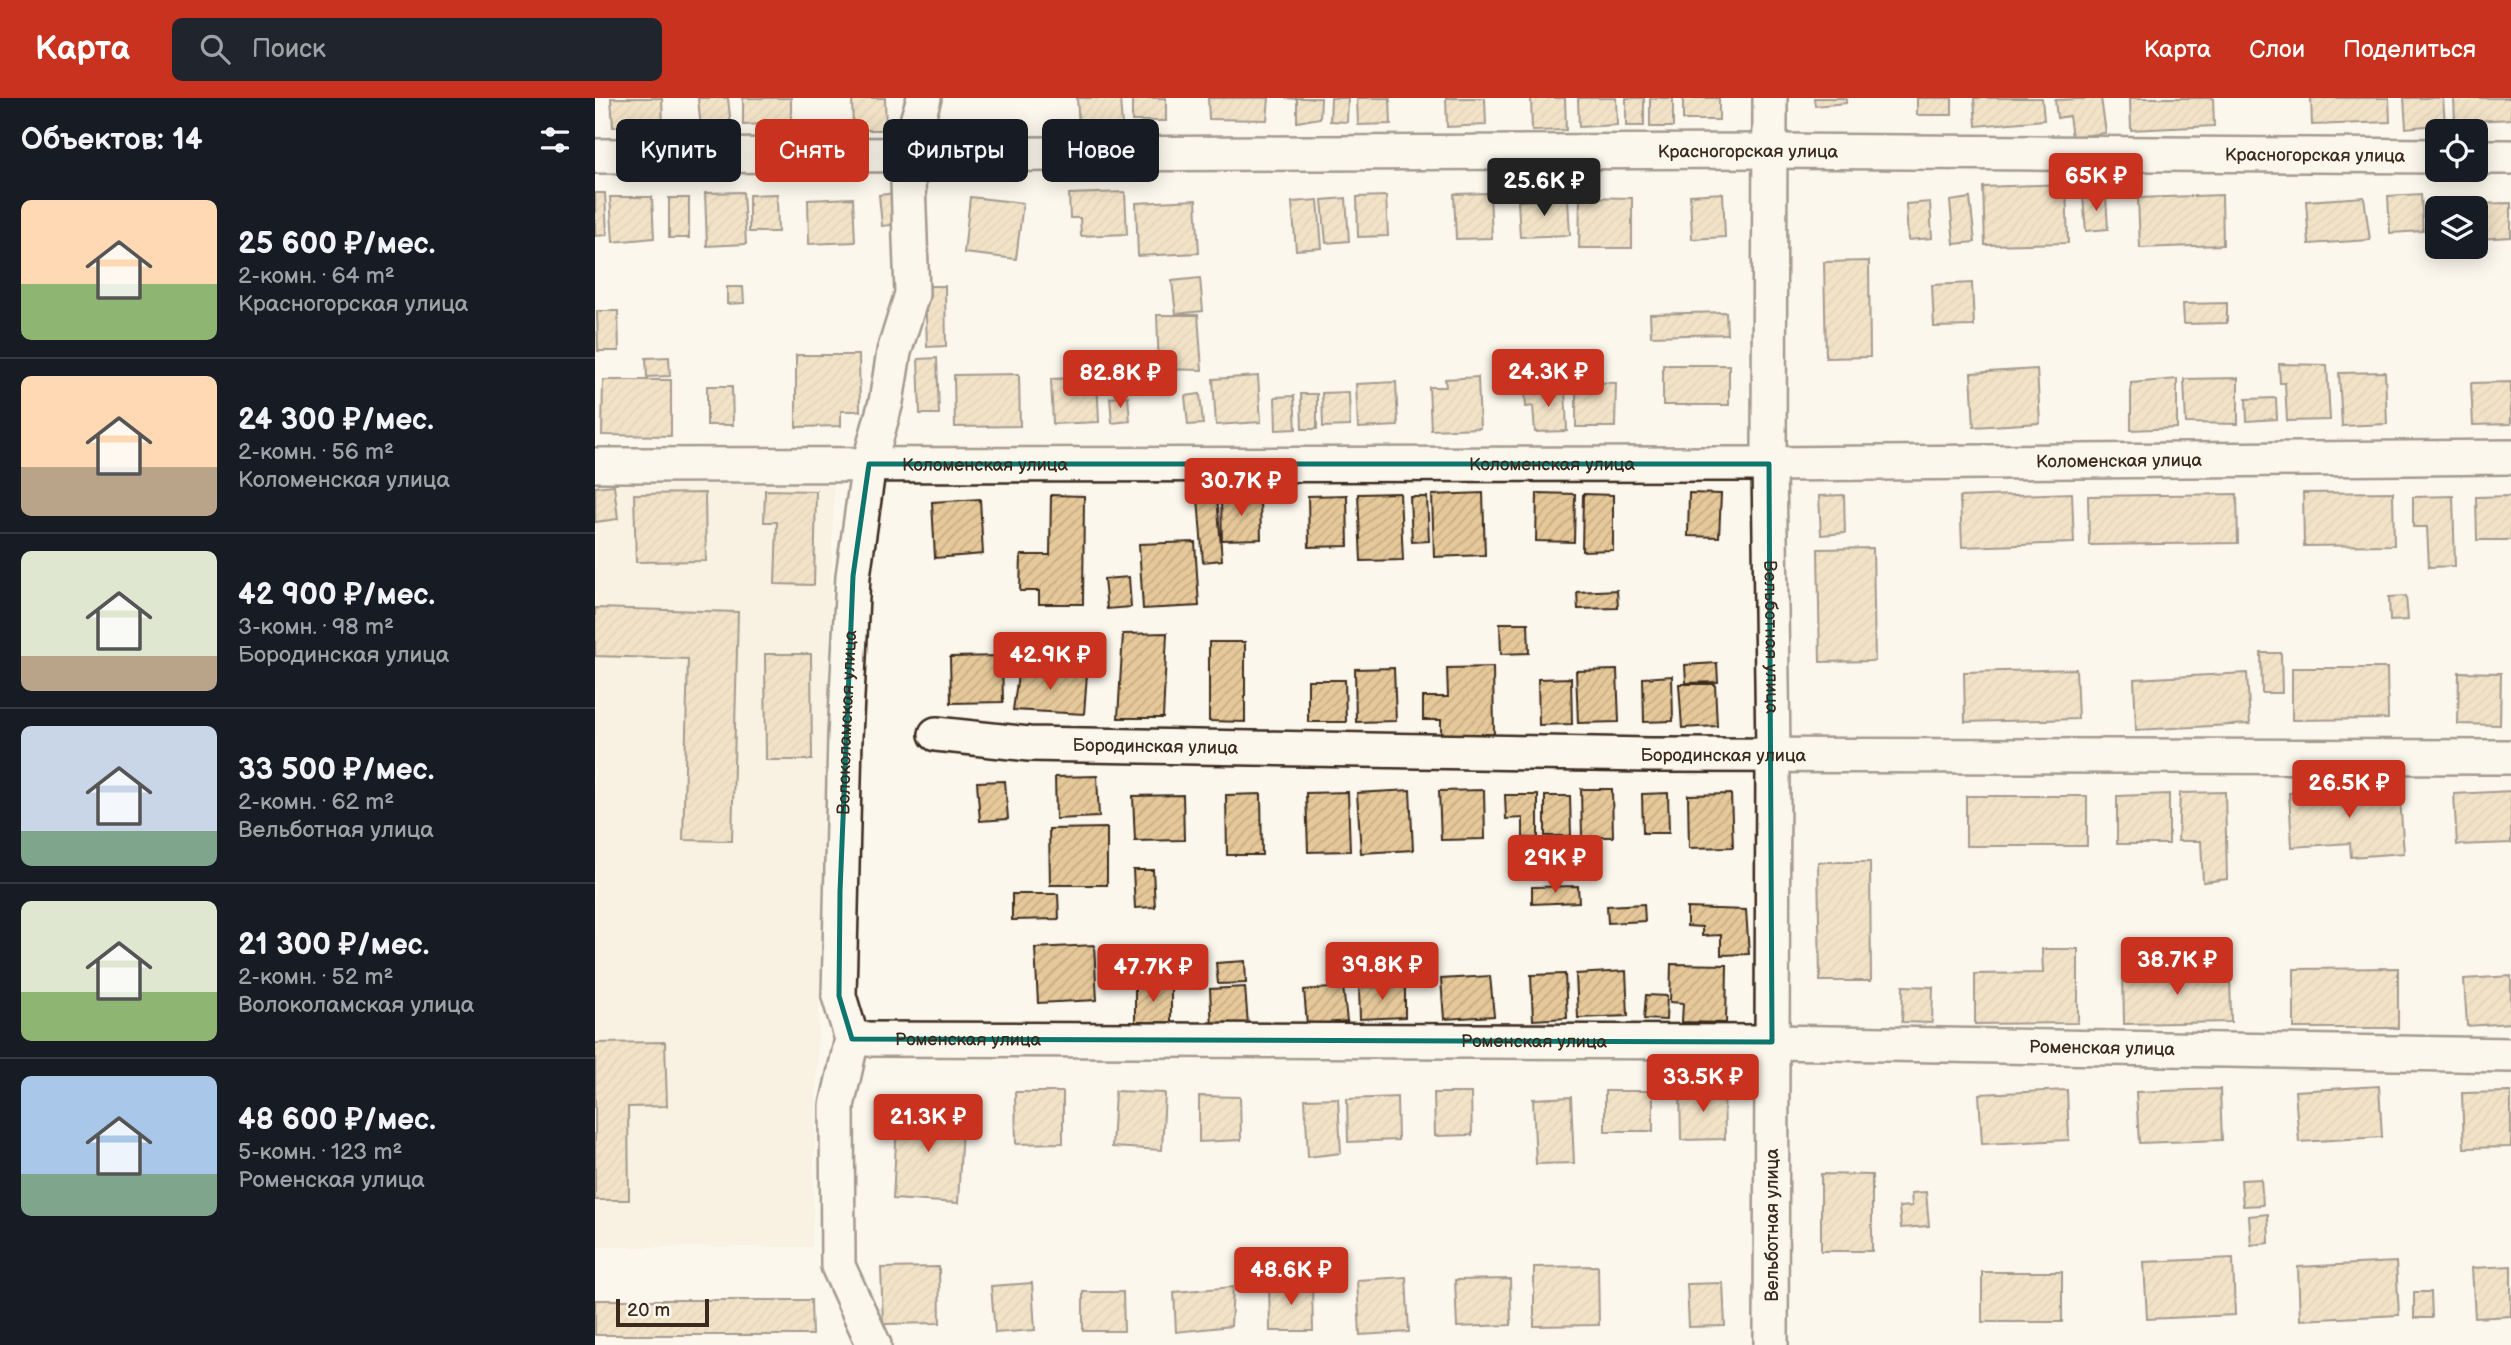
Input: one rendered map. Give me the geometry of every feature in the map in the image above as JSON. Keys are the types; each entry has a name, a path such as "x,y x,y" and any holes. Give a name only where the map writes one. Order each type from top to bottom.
{"street":[{"name":"Волоколамская улица","path":"918,119 924,98"},
{"name":"Вельботная улица","path":"1770,98 1769,464 1773,754 1771,1345"},
{"name":"Красногорская улица","path":"1028,154 1769,151 2425,156"},
{"name":"Красногорская улица","path":"595,156 883,154"},
{"path":"2488,157 2511,157"},
{"name":"Волоколамская улица","path":"874,1345 838,1266 837,1106 852,1039 839,996 841,866 853,576 869,464 886,402 894,352 912,294 908,182"},
{"name":"Коломенская улица","path":"595,465 1769,464 2511,457"},
{"name":"Бородинская улица","path":"936,734 1029,744 1650,755 2511,757"},
{"name":"Роменская улица","path":"852,1039 1772,1042 2511,1055"}],"highlighted area":[{"path":"869,464 1769,464 1772,1042 852,1039 839,996 840,892 853,576"}],"shaded area":[{"path":"834,484 812,1247 595,1247 595,485"}],"building":[{"path":"611,98 662,98 663,119 616,119 616,127 613,127"},
{"path":"698,98 728,98 730,119 700,119"},
{"path":"743,98 791,98 791,119 755,119 755,124 743,125"},
{"path":"852,98 885,98 883,130 869,130 869,119 853,119"},
{"path":"1077,98 1120,98 1121,119 1078,119"},
{"path":"1132,98 1166,98 1166,121 1132,119"},
{"path":"1208,98 1269,98 1267,120 1209,119"},
{"path":"1285,98 1321,98 1320,118 1297,122 1297,99"},
{"path":"1331,98 1348,98 1347,122 1330,121"},
{"path":"1357,98 1390,98 1391,124 1358,125"},
{"path":"1446,98 1485,98 1486,125 1447,127"},
{"path":"1531,98 1565,98 1566,130 1532,131"},
{"path":"1578,98 1616,98 1617,125 1579,127"},
{"path":"1626,98 1644,98 1644,126 1626,126"},
{"path":"1650,98 1673,98 1673,127 1650,127"},
{"path":"1683,98 1719,98 1719,120 1683,120"},
{"path":"1814,98 1846,98 1846,103 1815,106"},
{"path":"1917,98 1952,98 1952,115 1917,115"},
{"path":"1974,98 2042,98 2044,120 1976,126"},
{"path":"2101,98 2106,133 2072,137 2069,116 2057,118 2055,100"},
{"path":"2130,98 2213,98 2214,126 2131,130"},
{"path":"2311,98 2389,98 2390,122 2312,125"},
{"path":"2404,98 2443,98 2445,119 2425,119 2425,126 2406,128"},
{"path":"2454,98 2511,98 2511,119 2455,119"},
{"path":"2066,184 2068,243 1985,245 1983,187"},
{"path":"743,192 746,244 707,246 705,193"},
{"path":"1125,192 1127,234 1081,236 1080,218 1070,218 1069,194"},
{"path":"595,193 605,193 607,235 595,236"},
{"path":"896,193 899,224 882,226 879,195"},
{"path":"1490,193 1492,238 1456,239 1454,194"},
{"path":"1723,193 1725,237 1692,239 1690,195"},
{"path":"777,194 778,232 749,232 749,195"},
{"path":"2421,194 2423,231 2390,233 2388,196"},
{"path":"2222,195 2223,245 2140,248 2138,198"},
{"path":"1386,196 1388,236 1358,237 1357,197"},
{"path":"2106,196 2108,229 2086,231 2083,197"},
{"path":"610,197 652,197 654,238 613,242"},
{"path":"970,197 1023,203 1016,259 964,253"},
{"path":"1580,197 1632,198 1632,248 1579,248"},
{"path":"2364,197 2370,240 2309,244 2306,201"},
{"path":"669,198 689,198 689,238 669,238"},
{"path":"853,198 855,242 809,244 808,200"},
{"path":"1346,198 1349,241 1326,243 1322,200"},
{"path":"1568,198 1570,235 1520,237 1518,201"},
{"path":"1970,198 1975,242 1954,244 1950,201"},
{"path":"1196,200 1199,253 1138,256 1136,203"},
{"path":"1318,200 1322,248 1296,250 1292,202"},
{"path":"1930,202 1932,238 1908,240 1906,204"},
{"path":"2511,203 2511,237 2488,238 2488,204"},
{"path":"1869,261 1870,357 1826,358 1824,262"},
{"path":"1200,278 1203,311 1176,314 1172,281"},
{"path":"1972,283 1974,326 1934,327 1932,285"},
{"path":"925,286 945,286 946,346 927,347"},
{"path":"727,287 743,287 744,303 727,304"},
{"path":"2227,303 2227,323 2184,324 2183,304"},
{"path":"597,311 618,311 619,351 598,351"},
{"path":"1726,312 1727,334 1651,336 1650,314"},
{"path":"1157,315 1198,315 1202,370 1159,369"},
{"path":"796,355 859,355 860,411 841,411 841,426 796,427"},
{"path":"669,357 670,376 647,377 646,358"},
{"path":"937,358 939,414 920,414 918,359"},
{"path":"2279,364 2327,365 2330,420 2287,421 2285,383 2280,383"},
{"path":"1663,365 1729,365 1729,405 1663,405"},
{"path":"2037,369 2040,423 1974,427 1971,373"},
{"path":"2385,372 2387,424 2342,426 2339,373"},
{"path":"1019,374 1020,426 955,427 954,375"},
{"path":"1258,376 1261,422 1216,425 1213,379"},
{"path":"1097,377 1099,422 1053,424 1051,379"},
{"path":"1478,377 1480,428 1431,430 1429,387 1446,387 1445,379"},
{"path":"2238,378 2238,424 2186,423 2184,379"},
{"path":"2177,379 2177,428 2131,430 2131,383"},
{"path":"603,380 671,380 671,436 602,435"},
{"path":"1396,382 1398,426 1358,428 1356,384"},
{"path":"1576,382 1616,383 1615,427 1576,427"},
{"path":"2511,382 2511,424 2473,425 2471,383"},
{"path":"707,386 732,386 733,425 707,425"},
{"path":"1565,388 1567,431 1535,432 1533,406 1526,407 1525,390"},
{"path":"1349,392 1350,426 1323,427 1322,393"},
{"path":"1200,394 1203,424 1188,425 1185,396"},
{"path":"1301,394 1317,394 1317,429 1302,429"},
{"path":"1128,396 1130,421 1112,423 1110,398"},
{"path":"1294,396 1296,429 1276,430 1275,397"},
{"path":"2276,398 2277,419 2247,421 2246,399"},
{"path":"614,485 618,519 595,522 595,487"},
{"path":"765,490 816,491 814,585 775,584 777,522 764,522"},
{"path":"2393,492 2394,545 2304,546 2303,493"},
{"path":"705,493 706,561 636,562 634,494"},
{"path":"1400,493 1403,560 1361,561 1358,494"},
{"path":"1483,493 1485,555 1434,557 1432,495"},
{"path":"1537,493 1575,494 1574,542 1536,541"},
{"path":"1689,493 1721,494 1719,537 1688,536"},
{"path":"2072,493 2074,543 1962,547 1960,497"},
{"path":"1583,494 1613,495 1613,550 1582,551"},
{"path":"2237,494 2238,543 2089,545 2088,496"},
{"path":"1051,495 1084,496 1083,604 1039,604 1039,591 1020,591 1021,555 1050,555"},
{"path":"1347,495 1348,546 1309,547 1308,496"},
{"path":"1844,495 1845,533 1821,535 1819,496"},
{"path":"1217,496 1222,560 1203,562 1198,498"},
{"path":"2453,496 2455,566 2429,567 2427,527 2413,527 2413,497"},
{"path":"2511,496 2511,540 2477,540 2476,497"},
{"path":"1260,497 1261,539 1222,540 1221,498"},
{"path":"1410,497 1427,497 1429,541 1412,542"},
{"path":"980,499 983,554 935,558 932,502"},
{"path":"1195,542 1199,606 1143,609 1139,544"},
{"path":"1873,548 1875,661 1820,662 1818,549"},
{"path":"1129,577 1131,607 1107,609 1104,579"},
{"path":"1617,590 1618,608 1578,609 1577,592"},
{"path":"2406,596 2408,620 2390,621 2389,597"},
{"path":"595,608 738,612 732,841 683,840 688,659 595,656"},
{"path":"1500,623 1528,623 1529,653 1501,654"},
{"path":"1167,633 1163,718 1118,718 1123,634"},
{"path":"1209,642 1245,642 1245,722 1209,721"},
{"path":"2261,653 2281,653 2282,693 2262,693"},
{"path":"765,654 811,654 812,760 766,760"},
{"path":"1002,656 1003,702 951,703 950,657"},
{"path":"1717,663 1718,682 1686,683 1685,665"},
{"path":"1493,667 1494,734 1441,735 1441,720 1423,720 1423,697 1448,697 1447,668"},
{"path":"1019,668 1087,674 1084,714 1013,710"},
{"path":"1394,668 1396,721 1356,722 1355,669"},
{"path":"2292,668 2387,668 2388,719 2292,720"},
{"path":"2076,669 2078,719 1965,722 1964,672"},
{"path":"1617,670 1619,722 1578,723 1576,671"},
{"path":"2459,672 2501,673 2500,725 2458,724"},
{"path":"2247,673 2250,724 2136,730 2134,679"},
{"path":"1672,676 1673,721 1644,722 1643,678"},
{"path":"1571,678 1572,724 1539,725 1538,679"},
{"path":"1308,680 1345,680 1346,722 1308,722"},
{"path":"1679,684 1715,684 1717,726 1682,728"},
{"path":"1097,776 1099,817 1056,819 1055,777"},
{"path":"1005,781 1008,819 980,821 977,782"},
{"path":"2399,785 2404,853 2351,857 2350,843 2292,847 2289,793"},
{"path":"1581,789 1612,789 1613,837 1582,837"},
{"path":"1410,790 1413,850 1361,853 1357,793"},
{"path":"1484,790 1485,839 1441,840 1439,791"},
{"path":"2511,791 2511,843 2457,845 2454,794"},
{"path":"1348,792 1350,851 1308,852 1306,793"},
{"path":"2225,792 2227,879 2203,882 2201,841 2178,841 2180,793"},
{"path":"1668,793 1669,833 1643,833 1642,794"},
{"path":"1261,794 1262,855 1227,855 1226,795"},
{"path":"1731,794 1733,847 1689,848 1688,795"},
{"path":"2169,794 2169,844 2117,844 2117,796"},
{"path":"1183,795 1184,840 1135,841 1133,796"},
{"path":"1505,795 1538,795 1538,838 1523,838 1523,818 1506,819"},
{"path":"1545,796 1570,796 1571,836 1545,836"},
{"path":"1966,796 2087,796 2087,846 1966,846"},
{"path":"1107,828 1107,885 1050,885 1049,829"},
{"path":"1818,862 1870,862 1871,981 1820,981"},
{"path":"1133,870 1153,870 1155,907 1135,908"},
{"path":"1578,886 1579,902 1532,904 1532,887"},
{"path":"1012,894 1058,894 1059,919 1012,920"},
{"path":"1644,904 1645,921 1608,923 1607,906"},
{"path":"1687,908 1746,910 1749,954 1721,955 1721,935 1702,936 1702,927 1687,926"},
{"path":"1094,945 1097,1000 1038,1003 1035,948"},
{"path":"2042,949 2078,949 2078,1023 1975,1024 1975,974 2043,973"},
{"path":"1245,961 1246,983 1218,984 1216,963"},
{"path":"1671,964 1727,965 1726,1023 1682,1022 1683,1003 1670,1002"},
{"path":"2398,968 2398,1028 2294,1028 2294,969"},
{"path":"2230,969 2231,1022 2124,1024 2123,972"},
{"path":"1626,971 1628,1016 1578,1018 1576,974"},
{"path":"1565,974 1567,1018 1533,1020 1531,975"},
{"path":"1490,976 1494,1016 1444,1019 1441,979"},
{"path":"2511,976 2511,1023 2467,1026 2464,979"},
{"path":"1135,984 1171,984 1171,1024 1135,1024"},
{"path":"1405,986 1405,1017 1360,1019 1359,987"},
{"path":"1903,986 1933,987 1932,1023 1902,1022"},
{"path":"1245,987 1248,1025 1212,1028 1210,989"},
{"path":"1343,987 1347,1021 1307,1025 1304,990"},
{"path":"1646,995 1667,996 1666,1020 1644,1019"},
{"path":"665,1042 667,1106 628,1107 629,1200 595,1200 595,1043"},
{"path":"2379,1086 2382,1137 2299,1142 2295,1091"},
{"path":"1724,1087 1725,1139 1681,1140 1680,1088"},
{"path":"2220,1089 2222,1140 2139,1143 2136,1092"},
{"path":"2067,1090 2069,1140 1982,1144 1979,1094"},
{"path":"1115,1091 1165,1093 1162,1150 1112,1147"},
{"path":"1605,1091 1653,1091 1653,1131 1605,1131"},
{"path":"1015,1092 1063,1092 1063,1143 1016,1144"},
{"path":"2511,1092 2511,1147 2464,1148 2462,1093"},
{"path":"1434,1093 1471,1093 1472,1135 1435,1136"},
{"path":"1199,1096 1240,1097 1241,1140 1199,1142"},
{"path":"1397,1097 1398,1140 1348,1142 1347,1099"},
{"path":"1571,1097 1574,1163 1536,1164 1533,1099"},
{"path":"1338,1098 1341,1153 1308,1157 1305,1099"},
{"path":"898,1104 963,1108 958,1203 893,1199"},
{"path":"1821,1174 1872,1175 1872,1251 1821,1251"},
{"path":"2261,1179 2263,1205 2243,1206 2241,1180"},
{"path":"1926,1192 1929,1226 1901,1228 1899,1207 1912,1206 1911,1193"},
{"path":"2268,1214 2269,1243 2251,1245 2249,1216"},
{"path":"2233,1258 2235,1315 2147,1319 2144,1262"},
{"path":"2396,1262 2399,1315 2300,1320 2298,1267"},
{"path":"1598,1266 1599,1325 1534,1326 1534,1267"},
{"path":"2511,1266 2511,1316 2475,1318 2472,1268"},
{"path":"939,1267 940,1323 883,1324 881,1268"},
{"path":"1982,1272 2062,1272 2062,1322 1982,1322"},
{"path":"1406,1277 1409,1332 1360,1335 1357,1280"},
{"path":"1510,1279 1511,1325 1457,1327 1455,1280"},
{"path":"1312,1282 1313,1331 1270,1331 1269,1283"},
{"path":"1032,1283 1035,1330 995,1333 991,1286"},
{"path":"1723,1283 1725,1326 1689,1327 1687,1284"},
{"path":"1233,1287 1231,1326 1176,1332 1174,1292"},
{"path":"1083,1292 1123,1292 1124,1331 1083,1331"},
{"path":"2414,1292 2431,1292 2432,1318 2414,1318"},
{"path":"595,1300 811,1300 812,1335 595,1335"}]}
